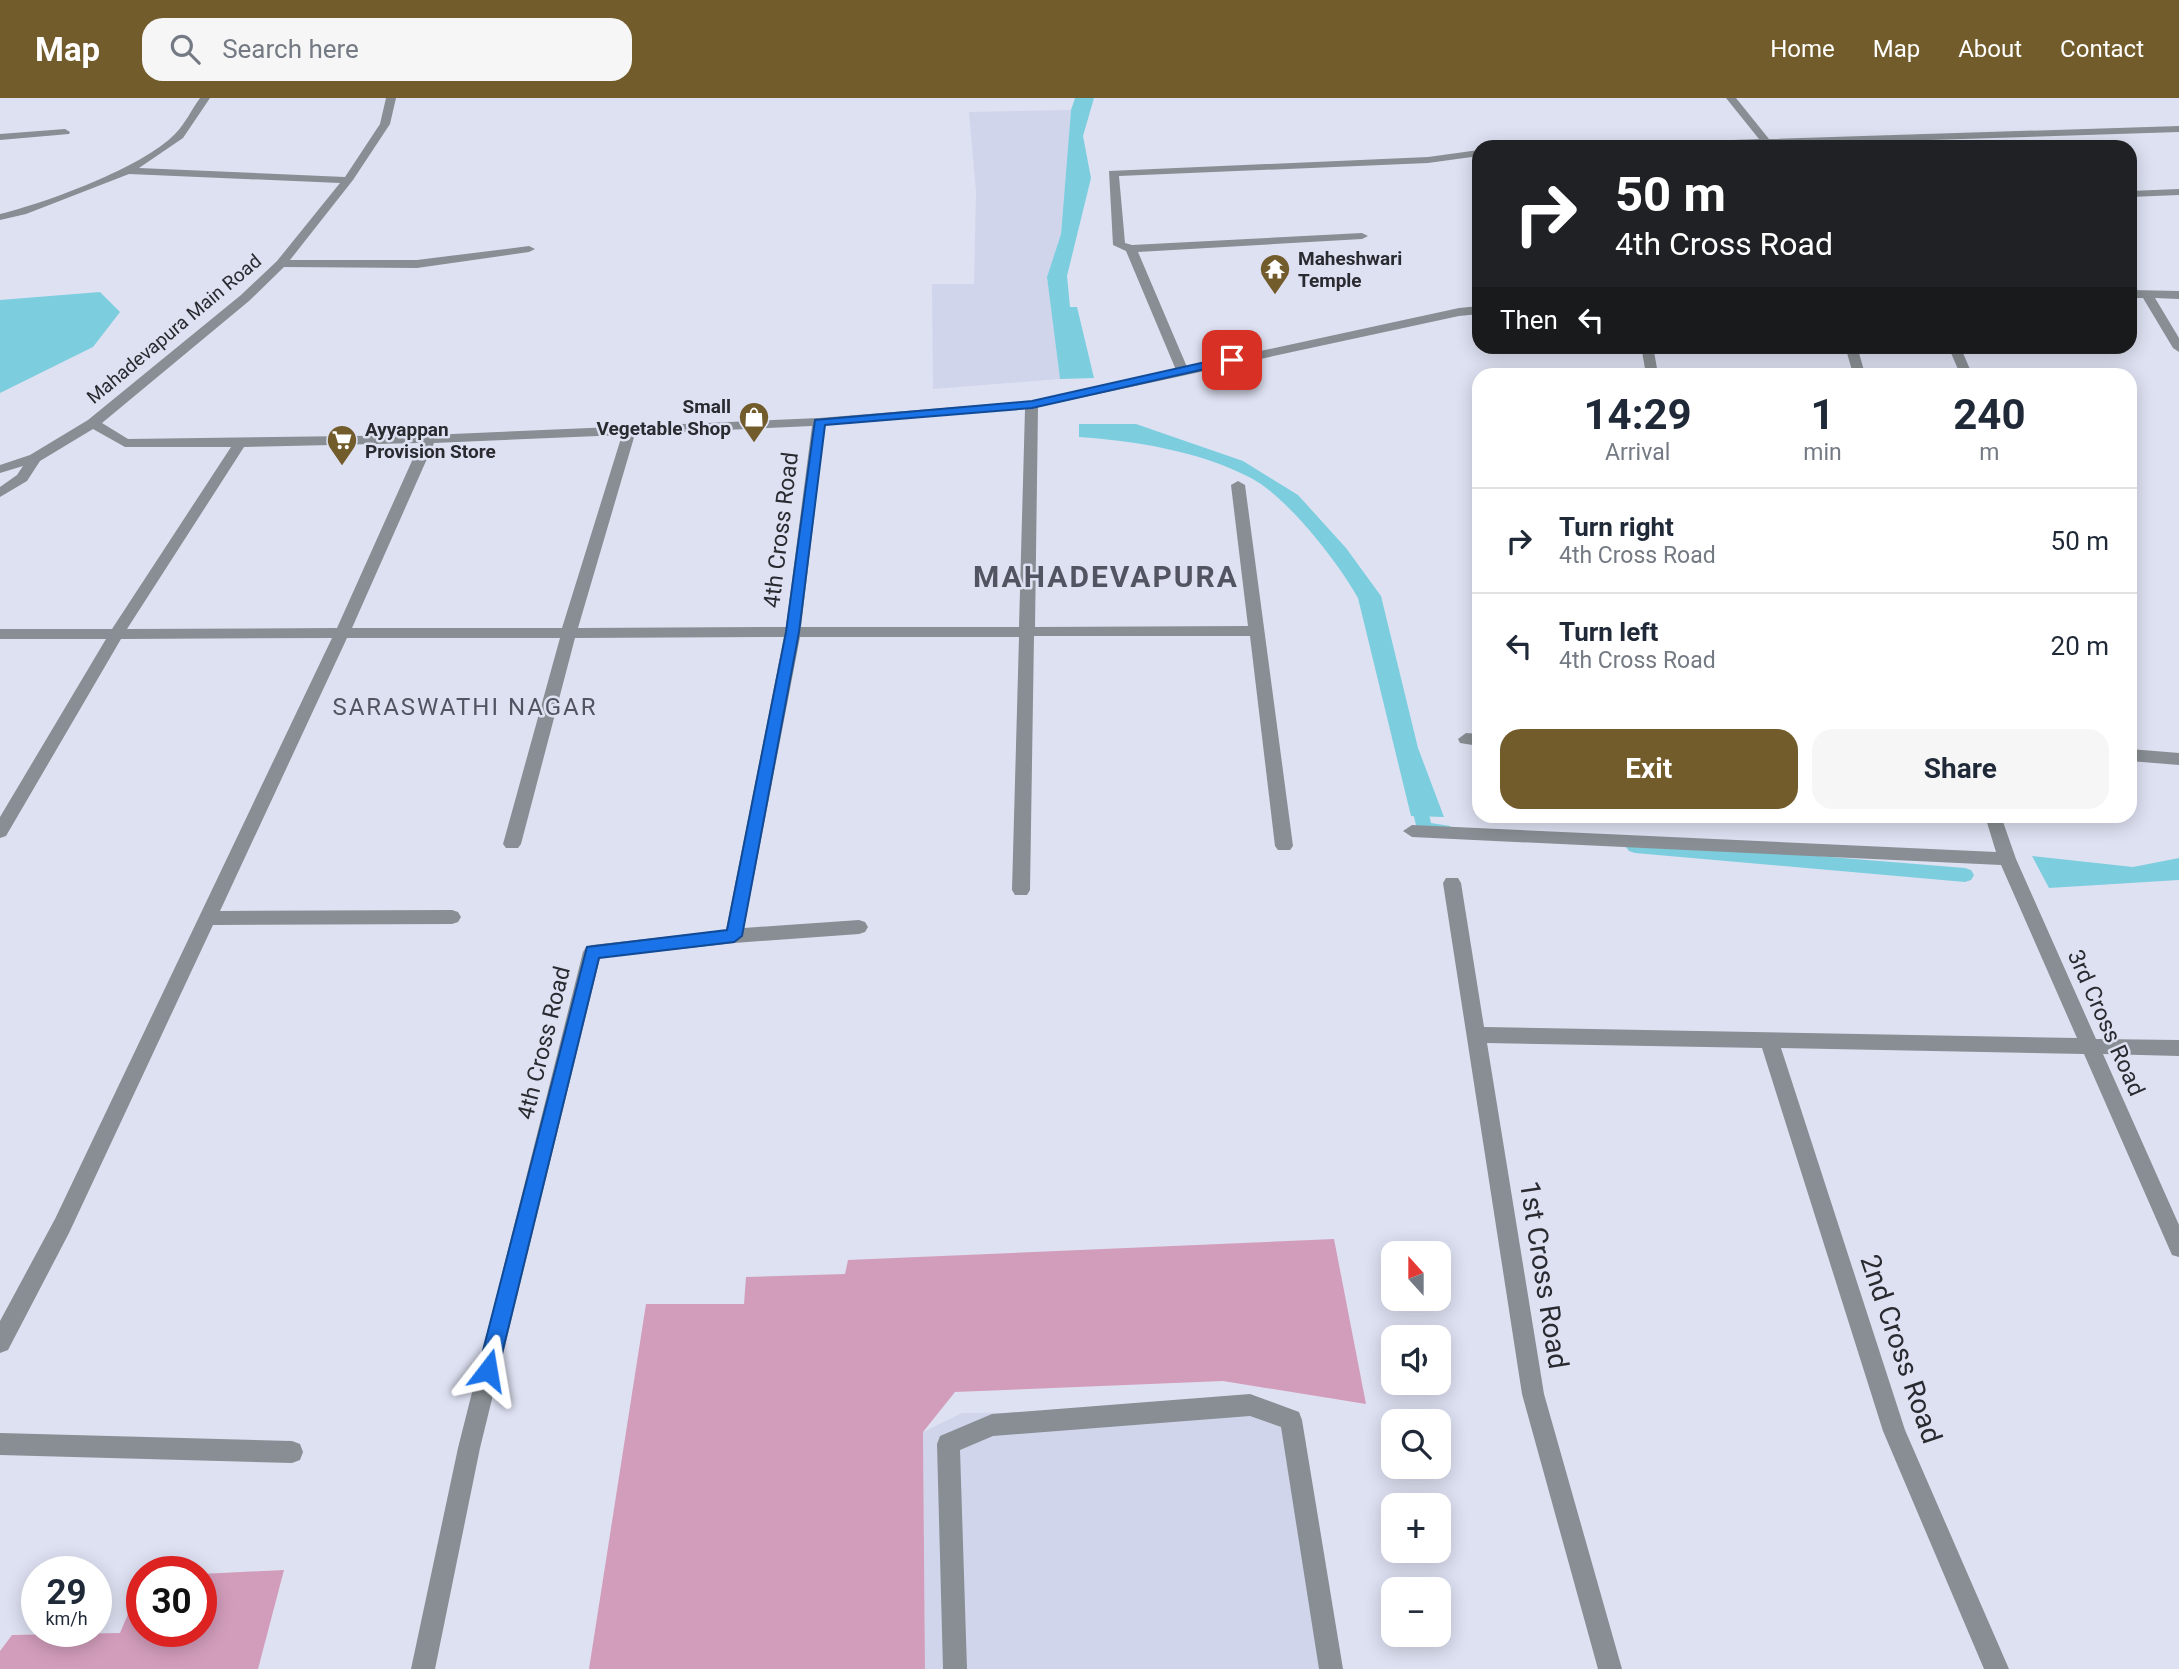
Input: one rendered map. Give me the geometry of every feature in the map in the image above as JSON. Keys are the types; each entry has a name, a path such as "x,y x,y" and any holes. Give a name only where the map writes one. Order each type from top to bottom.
{"street":[{"path":"0,217 22,212 128,172 179,136 205,98"},
{"name":"Mahadevapura Main Road","path":"0,494 22,478 35,458 93,423 245,298 281,263 348,180 384,124 391,98"},
{"path":"1731,98 1764,140"},
{"path":"1896,140 2179,129"},
{"path":"0,138 65,132"},
{"path":"1362,236 1131,249 1119,245 1113,173 1428,160 1472,154"},
{"path":"128,172 348,180"},
{"path":"2137,194 2179,192"},
{"path":"281,263 417,264 529,249"},
{"path":"1131,249 1182,370"},
{"path":"2137,294 2179,295"},
{"path":"2147,294 2179,348"},
{"path":"93,423 125,443 240,443 429,439 819,422 1032,405 1182,370 1472,311"},
{"path":"1021,890 1032,405"},
{"name":"4th Cross Road","path":"422,1669 469,1448 592,952 734,936 793,632 819,422"},
{"path":"512,844 569,631 630,429"},
{"path":"0,1343 62,1226 342,633 429,439"},
{"path":"0,832 117,633 240,443"},
{"path":"0,469 35,458"},
{"path":"1238,485 1284,846"},
{"path":"0,634 1256,631"},
{"path":"2137,756 2179,759"},
{"name":"3rd Cross Road","path":"1995,823 2007,859 2179,1248"},
{"path":"1412,831 2007,859"},
{"name":"1st Cross Road","path":"1452,883 1533,1394 1610,1669"},
{"path":"208,918 452,917"},
{"path":"734,936 859,927"},
{"path":"1475,1035 2179,1048"},
{"name":"2nd Cross Road","path":"1769,1040 1894,1431 1997,1669"},
{"path":"955,1669 948,1444 992,1425 1250,1405 1291,1420 1298,1481 1331,1669"},
{"path":"0,1444 292,1452"}],"shaded area":[{"path":"1071,110 1061,234 1047,277 1060,379 933,389 932,284 974,284 976,192 969,112"},
{"path":"1334,1239 1366,1404 1223,1381 955,1392 923,1432 925,1669 589,1669 646,1304 744,1304 746,1277 845,1274 848,1260"},
{"path":"1288,1412 1339,1669 925,1669 923,1432 962,1413"},
{"path":"284,1570 258,1669 0,1669 0,1651 12,1635 21,1635 21,1647 112,1647 112,1633 120,1633 126,1619 126,1647 217,1647 217,1573"}],"water":[{"path":"1075,98 1094,98 1083,136 1091,178 1067,276 1070,307 1077,307 1094,378 1060,379 1047,277 1061,234 1071,110"},
{"path":"100,292 120,312 93,347 0,393 0,300"},
{"path":"1079,424 1136,424 1243,461 1298,495 1346,548 1381,596 1418,748 1444,817 1411,816 1358,598 1325,549 1295,515 1265,487 1231,469 1167,449 1079,437"},
{"path":"2032,856 2133,867 2179,858 2179,880 2049,888"}],"waterway":[{"path":"1416,793 1424,829 1444,830"},
{"path":"1635,847 1965,875"}],"place":[{"name":"Maheshwari Temple","path":"1275,296"},
{"name":"Small Vegetable Shop","path":"754,444"},
{"name":"Ayyappan Provision Store","path":"342,467"}],"district":[{"name":"MAHADEVAPURA","path":"1106,576"},
{"name":"SARASWATHI NAGAR","path":"465,707"}],"route":[{"path":"488,1370 592,952 734,936 793,632 819,422 1032,405 1232,360"}]}
